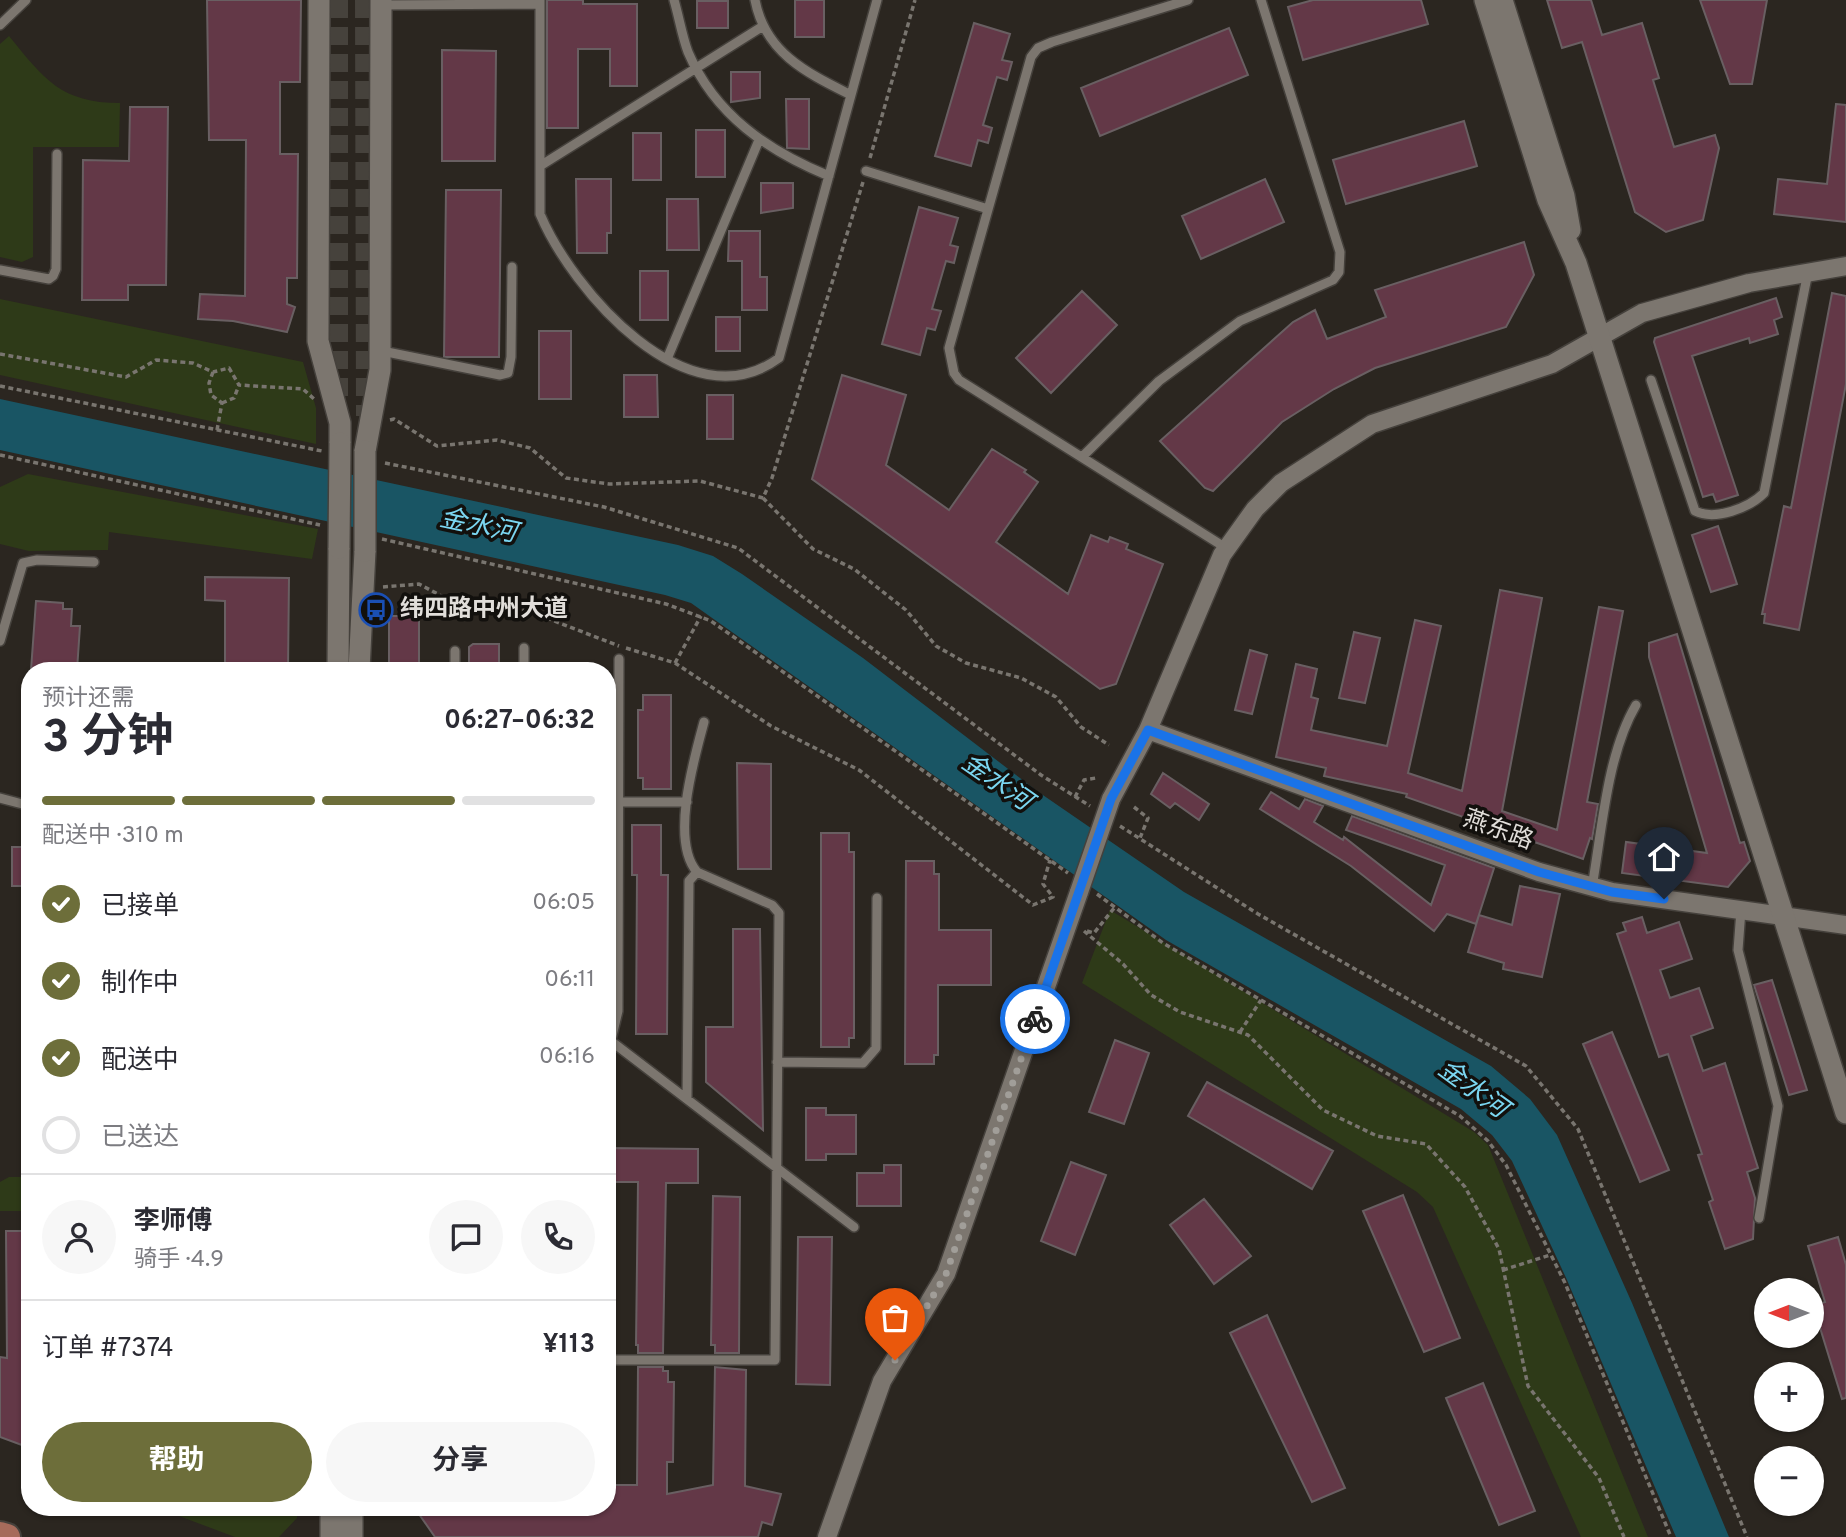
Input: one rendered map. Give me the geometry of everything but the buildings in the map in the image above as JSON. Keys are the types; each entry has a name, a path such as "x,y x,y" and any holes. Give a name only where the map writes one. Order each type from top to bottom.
{"main road":[{"path":"0,1535 7,1537"}],"street":[{"path":"319,0 318,341 334,439 339,548 338,662"},
{"path":"1485,0 1548,200 1576,263 1846,1112"},
{"path":"1502,0 1564,196 1576,263"},
{"path":"359,662 362,589 373,545 371,418 380,370 381,3"},
{"path":"827,1537 882,1381 946,1274 1111,799 1148,730 1205,589 1226,548 1255,509 1281,483 1362,430 1411,410 1552,364 1642,313 1749,283 1846,266"},
{"name":"燕东路","path":"1148,730 1526,867 1592,887 1846,925"},
{"path":"331,1516 331,1537"},
{"path":"352,1516 352,1537"}],"lane":[{"path":"0,25 26,0"},
{"path":"674,0 689,52 721,106 759,140 788,159 829,176"},
{"path":"755,0 763,26 778,49 803,71 851,96"},
{"path":"381,3 540,2 540,214 562,258 597,303 649,348 686,368 731,376 761,371 779,358 877,0"},
{"path":"1188,0 1038,48 1031,57 949,348 954,373 959,380 1226,548"},
{"path":"1082,457 1159,381 1240,321 1333,280 1339,272 1340,252 1261,0"},
{"path":"540,166 696,65 763,26"},
{"path":"667,359 759,140"},
{"path":"0,270 49,279 53,276 56,269 57,155"},
{"path":"866,172 988,209"},
{"path":"380,350 500,375 508,373 511,357 512,267"},
{"path":"1651,380 1695,511 1714,515 1754,503 1764,493 1808,271"},
{"path":"0,641 23,564 37,561 94,562"},
{"path":"524,648 524,662"},
{"path":"455,651 455,662"},
{"path":"616,1017 619,659"},
{"path":"1592,887 1615,761 1623,732 1636,705"},
{"path":"616,1360 775,1360 779,913 772,905 697,872 688,853 687,802 704,722"},
{"path":"0,798 21,804"},
{"path":"618,802 687,802"},
{"path":"687,1098 689,881 697,872"},
{"path":"777,1062 863,1063 876,1048 877,898"},
{"path":"1741,910 1738,950 1779,1106 1759,1218"},
{"path":"616,1044 854,1227"}],"path":[{"path":"763,498 772,478 866,172 915,0"},
{"path":"0,354 126,377 156,360 193,363 213,372 229,368 239,385"},
{"path":"213,372 209,383 211,395 222,403"},
{"path":"239,385 303,388 334,439"},
{"path":"222,403 234,398 239,385"},
{"path":"0,386 217,430 334,439"},
{"path":"217,430 222,403"},
{"path":"371,418 384,421 394,419 437,446 497,440 530,448 566,478 609,484 701,481 763,498 813,549 854,569 906,610 936,646 966,663 1021,678 1056,697 1082,727 1109,745"},
{"path":"0,455 326,527"},
{"path":"371,456 604,507 738,548 1041,775 1097,811"},
{"path":"373,545 666,604 701,617 1050,860 1081,887 1115,907 1163,943 1460,1116 1488,1141 1506,1165 1550,1255 1671,1537"},
{"path":"362,589 419,584 449,600 489,601 531,612 603,641 675,663 771,726 859,770 1033,905 1053,897 1043,884 1050,860"},
{"path":"675,663 701,617"},
{"path":"1075,797 1084,780 1096,778"},
{"path":"1133,807 1148,818 1140,838"},
{"path":"1118,824 1258,914 1526,1066 1578,1129 1747,1537"},
{"path":"1115,907 1094,933 1084,931 1123,964 1151,995 1180,1012 1248,1035 1323,1110 1377,1136 1426,1144 1465,1187 1499,1249 1528,1386 1599,1478 1624,1537"},
{"path":"1240,1032 1261,1000"},
{"path":"1503,1270 1550,1255"}],"green space":[{"path":"9,36 55,86 83,99 120,103 119,147 33,147 33,257 22,262 0,257 0,44"},
{"path":"0,299 303,362 316,408 316,444 0,375"},
{"path":"28,474 318,529 312,559 109,532 108,550 29,551 0,544 0,487"},
{"path":"1110,910 1474,1132 1488,1145 1648,1537 1581,1537 1433,1207 1417,1192 1082,983"},
{"path":"9,1177 21,1177 21,1211 0,1211 0,1182"},
{"path":"179,1516 297,1516 279,1537 235,1537"}],"water":[{"name":"金水河","path":"0,399 678,545 713,556 863,658 1037,791 1184,892 1491,1066 1530,1099 1557,1135 1632,1303 1729,1537 1676,1537 1567,1280 1512,1161 1492,1135 1461,1109 1166,940 691,603 665,595 0,450"}],"tunnel":[{"path":"339,0 339,402"},
{"path":"364,0 365,416"}],"way so far":[{"path":"895,1360 946,1274 1035,1019"}],"place":[{"name":"纬四路中州大道","path":"376,610"}],"route":[{"path":"1035,1019 1111,799 1148,730 1539,872 1612,892 1664,899"}]}
